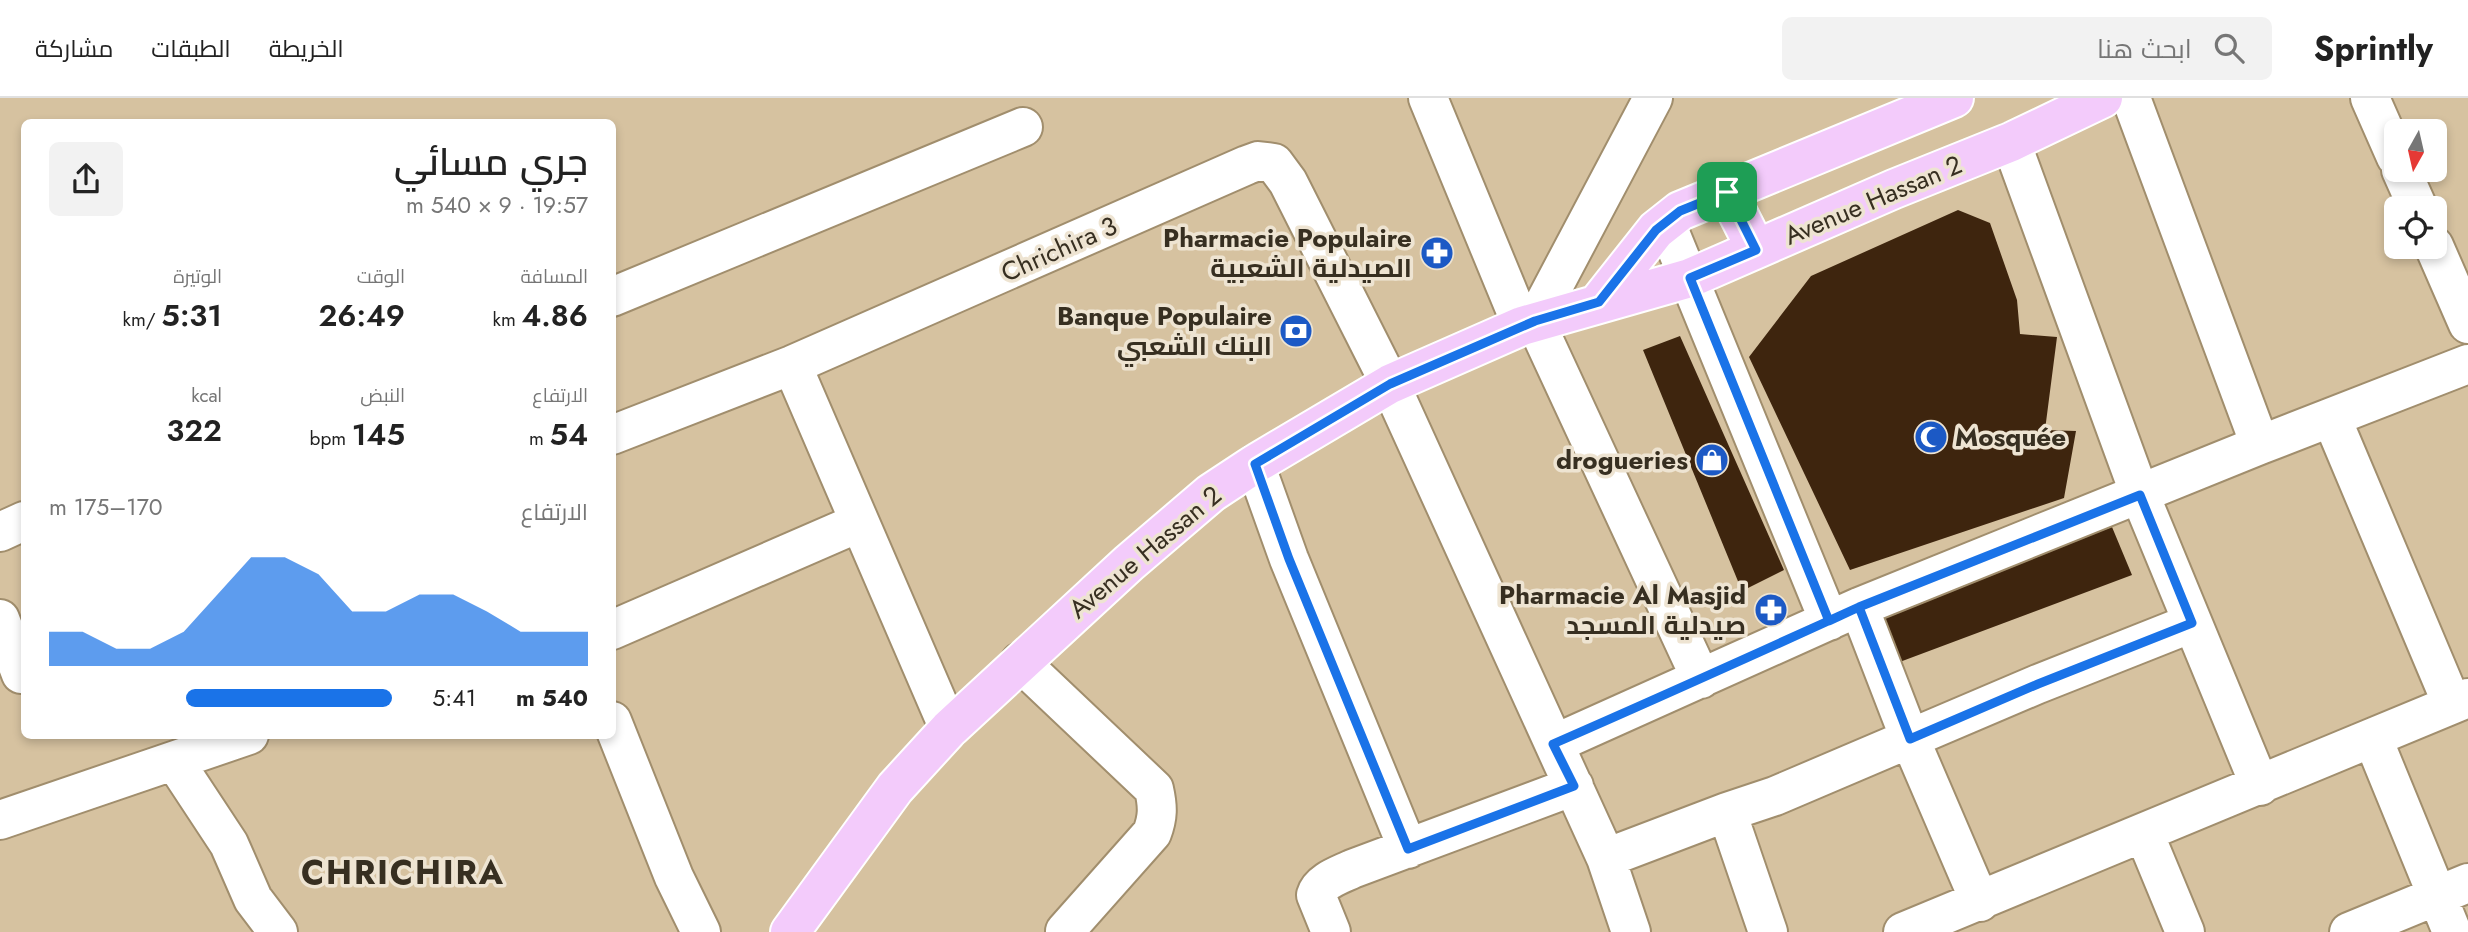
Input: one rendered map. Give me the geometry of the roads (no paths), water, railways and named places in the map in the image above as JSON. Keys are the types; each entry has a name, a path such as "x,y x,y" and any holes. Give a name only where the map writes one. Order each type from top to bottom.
{"main road":[{"name":"Avenue Hassan 2","path":"790,932 895,788 949,729 1020,662 1211,494 1255,464 1390,384 1529,323 1690,278 1894,189 2011,142 2103,98"},
{"path":"1599,302 1656,230 1680,211 1942,100"},
{"path":"1727,192 1756,250"}],"street":[{"path":"1428,98 1529,323 1700,679"},
{"path":"1529,323 1653,98"},
{"path":"2131,98 2260,444"},
{"path":"2370,98 2384,130"},
{"path":"616,295 1023,127"},
{"path":"2011,142 2140,495 2260,786"},
{"name":"Chrichira 3","path":"616,433 792,365 1247,165 1267,161 1281,169 1390,384"},
{"path":"1666,223 1844,614 1910,739 1980,902"},
{"path":"2440,259 2468,324"},
{"path":"1553,744 1844,614 2260,444 2332,419 2468,364"},
{"path":"792,365 949,729"},
{"path":"1390,384 1606,858 1631,932"},
{"path":"1903,932 2460,701 2332,419"},
{"path":"1255,464 1289,559 1408,849"},
{"path":"0,532 21,523"},
{"path":"616,628 858,523"},
{"path":"0,619 15,677"},
{"path":"1606,858 1775,796 2038,684 2192,623"},
{"path":"1020,662 1154,789 1157,804 1158,817 1152,833 1065,932"},
{"path":"616,731 674,877 701,932"},
{"path":"0,820 238,739"},
{"path":"2373,739 2452,890 2452,932"},
{"path":"175,762 229,844 253,899 278,932"},
{"path":"1331,932 1317,897 1319,888 1352,869 1574,786"},
{"path":"1727,812 1768,932"},
{"path":"2144,833 2185,932"},
{"path":"2349,932 2452,890"}],"place":[{"name":"Pharmacie Populaire الصيدلية الشعبية","path":"1437,253"},
{"name":"Banque Populaire البنك الشعبي","path":"1296,331"},
{"name":"Mosquée","path":"1931,437"},
{"name":"drogueries","path":"1712,460"},
{"name":"Pharmacie Al Masjid صيدلية المسجد","path":"1771,610"}],"district":[{"name":"CHRICHIRA","path":"403,872"}]}
